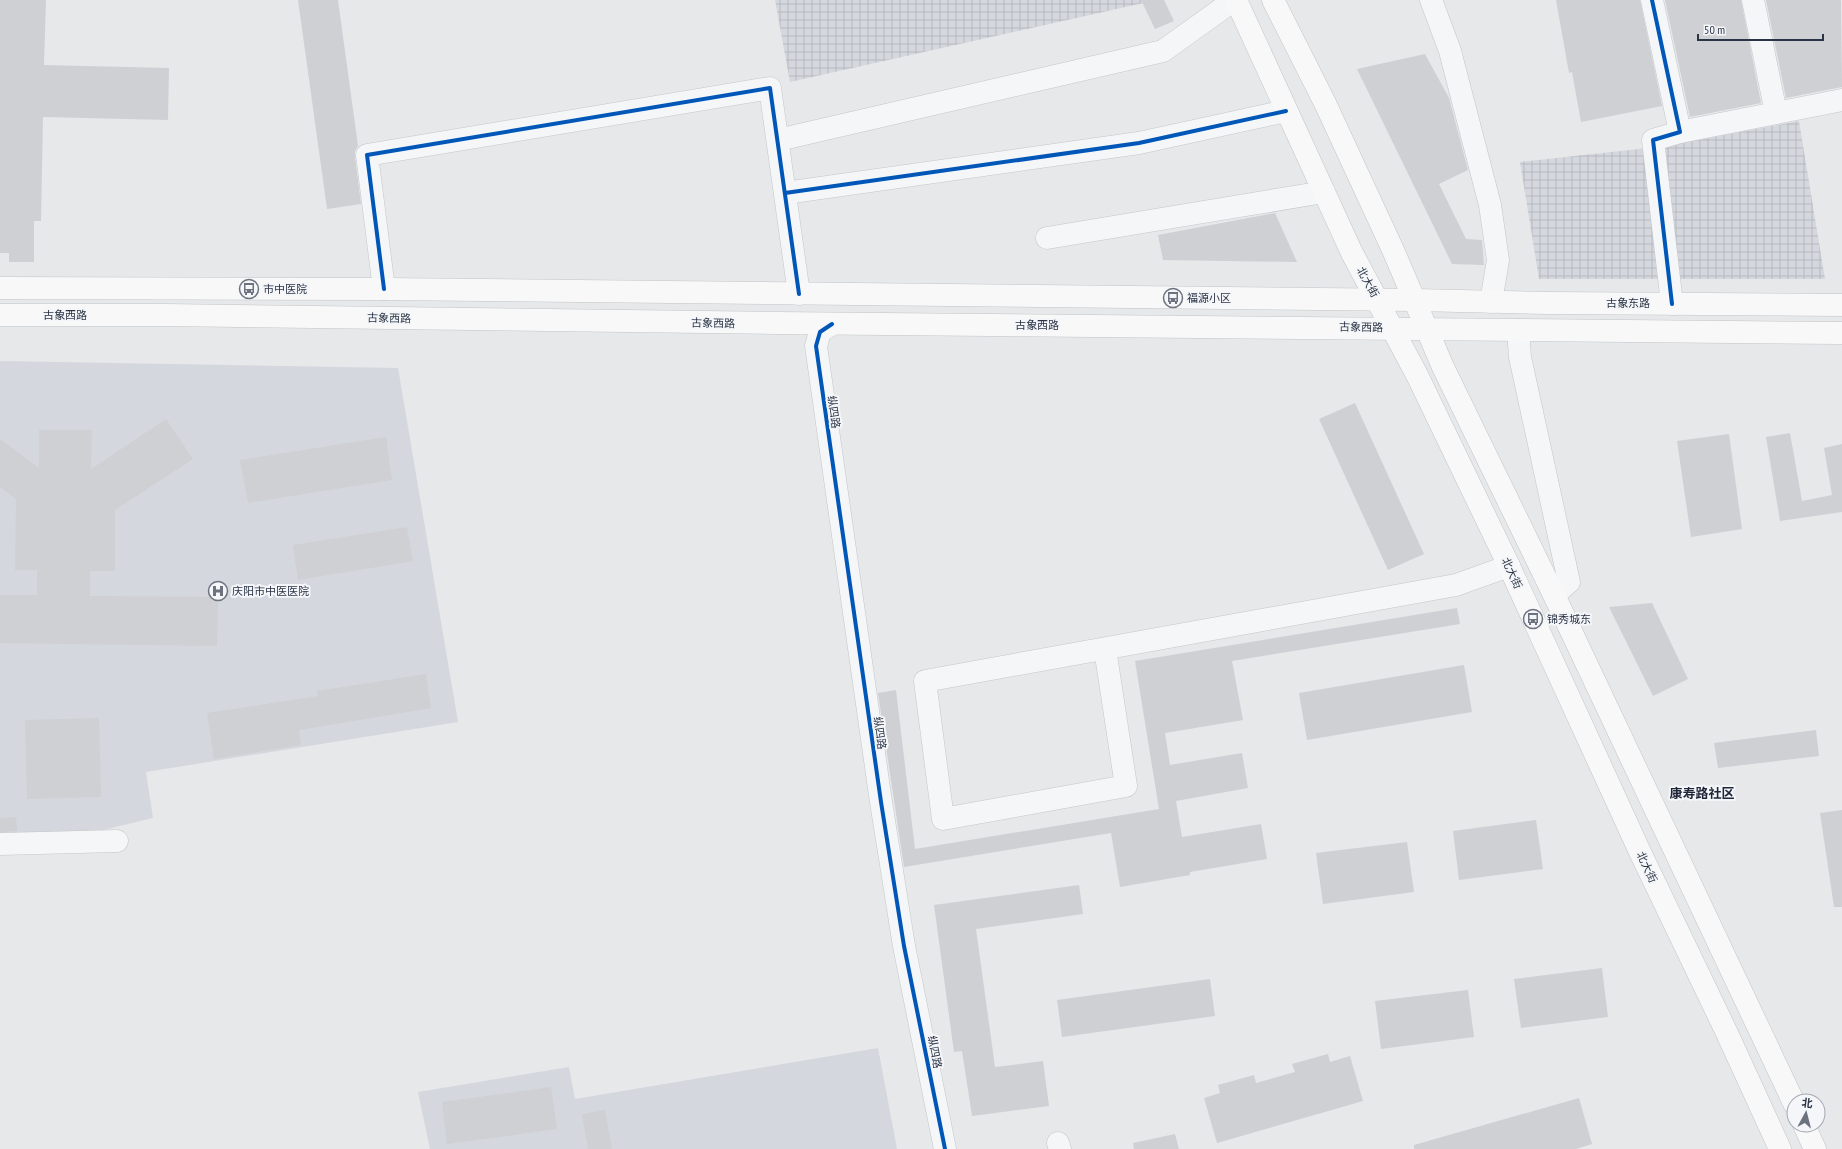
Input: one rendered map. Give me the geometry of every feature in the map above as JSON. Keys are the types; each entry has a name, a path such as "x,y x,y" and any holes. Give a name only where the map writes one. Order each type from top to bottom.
{"main road":[{"name":"北大街","path":"1235,0 1352,253 1378,300 1453,448 1509,566 1634,838 1726,1031 1780,1149"},
{"path":"1272,0 1325,103 1444,367 1554,595 1789,1093"},
{"path":"0,288 384,289 1415,300"},
{"name":"古象东路","path":"1415,300 1672,304 1842,304"},
{"name":"古象西路","path":"0,315 166,315 791,324 1427,328"},
{"path":"1427,328 1842,333"},
{"path":"1807,1133 1813,1148"}],"street":[{"path":"778,140 1163,51 1235,0"},
{"path":"1431,0 1450,51 1490,205 1498,260 1491,302"},
{"path":"1652,0 1680,132"},
{"path":"1753,0 1776,113"},
{"path":"384,289 367,155 770,88 799,294"},
{"path":"1672,304 1653,140 1680,132 1842,100"},
{"path":"785,193 1139,143 1286,111"},
{"path":"1048,238 1324,192"},
{"name":"纵四路","path":"791,324 802,333 807,345 873,812 896,949 936,1149"},
{"name":"纵四路","path":"832,324 820,332 816,346 882,810 904,946 945,1149"},
{"path":"1518,330 1520,357 1569,582 1554,595"},
{"path":"1105,649 1126,786 943,819 925,681 1456,585 1509,566"},
{"path":"0,844 117,841"}],"shaded area":[{"path":"775,0 1157,0 790,82"},
{"path":"1799,121 1825,279 1539,279 1520,162 1667,146"},
{"name":"庆阳市中医医院","path":"0,361 398,368 458,722 146,772 153,818 95,832 0,837"},
{"path":"878,1048 897,1149 430,1149 418,1092 569,1067 575,1099"}],"building":[{"path":"0,0 46,0 44,65 169,68 168,120 43,117 41,221 34,221 34,262 9,262 9,253 0,253"},
{"path":"298,0 338,0 358,146 355,151 355,157 361,204 327,209"},
{"path":"1141,0 1164,0 1174,21 1155,29"},
{"path":"1556,0 1640,0 1662,106 1581,122 1572,72 1569,73"},
{"path":"1665,0 1741,0 1761,103 1690,117"},
{"path":"1766,0 1841,0 1842,87 1786,98"},
{"path":"1425,54 1449,98 1468,170 1439,184 1466,239 1482,240 1484,265 1452,264 1357,69"},
{"path":"1275,213 1297,262 1163,260 1158,235"},
{"path":"1355,403 1424,554 1388,570 1319,419"},
{"path":"166,419 193,459 115,510 115,571 90,571 90,596 218,597 217,646 0,643 0,595 37,595 37,570 15,570 16,499 0,487 0,439 39,468 39,430 92,430 91,469"},
{"path":"1790,433 1802,501 1832,495 1824,448 1842,444 1842,512 1780,521 1766,437"},
{"path":"1729,434 1742,529 1691,537 1677,441"},
{"path":"386,437 392,480 248,503 240,460"},
{"path":"407,527 413,561 298,580 293,545"},
{"path":"1652,603 1688,679 1653,696 1609,607"},
{"path":"1457,608 1460,624 1232,661 1243,720 1165,733 1170,765 1242,753 1248,788 1176,801 1182,837 1261,824 1267,859 1190,872 1190,875 1120,887 1111,833 904,867 878,693 896,690 915,849 1159,809 1135,661"},
{"path":"1464,665 1472,712 1307,740 1299,693"},
{"path":"426,674 431,708 299,730 301,745 214,759 207,713 318,696 317,691"},
{"path":"99,718 101,797 27,799 25,720"},
{"path":"1816,730 1819,756 1718,768 1714,743"},
{"path":"1842,810 1842,907 1834,907 1820,813"},
{"path":"16,817 17,831 0,832 0,818"},
{"path":"1536,820 1543,869 1459,880 1453,831"},
{"path":"1407,842 1414,892 1323,904 1316,853"},
{"path":"1079,885 1083,914 976,929 995,1067 1043,1061 1049,1106 972,1116 962,1051 954,1052 934,905"},
{"path":"1602,968 1608,1017 1521,1028 1514,979"},
{"path":"1210,979 1215,1016 1062,1037 1057,1000"},
{"path":"1468,990 1474,1037 1381,1049 1375,1001"},
{"path":"1328,1054 1330,1062 1350,1056 1363,1101 1217,1143 1204,1098 1220,1093 1218,1085 1254,1075 1256,1083 1295,1072 1292,1064"},
{"path":"551,1087 557,1129 447,1144 442,1102"},
{"path":"1579,1098 1592,1144 1576,1149 1414,1149 1414,1145"},
{"path":"605,1110 612,1149 588,1149 582,1114"},
{"path":"1175,1134 1179,1149 1134,1149 1133,1143"}],"cycle path":[{"path":"1652,0 1680,132 1653,140 1672,304"},
{"path":"384,289 367,155 770,88 799,294"},
{"path":"785,193 1139,143 1286,111"},
{"path":"832,324 820,332 816,346 881,802 904,946 945,1149"}],"place":[{"name":"市中医院","path":"249,289"},
{"name":"福源小区","path":"1173,298"},
{"name":"庆阳市中医医院","path":"218,591"},
{"name":"锦秀城东","path":"1533,619"}],"district":[{"name":"康寿路社区","path":"1702,793"}]}
